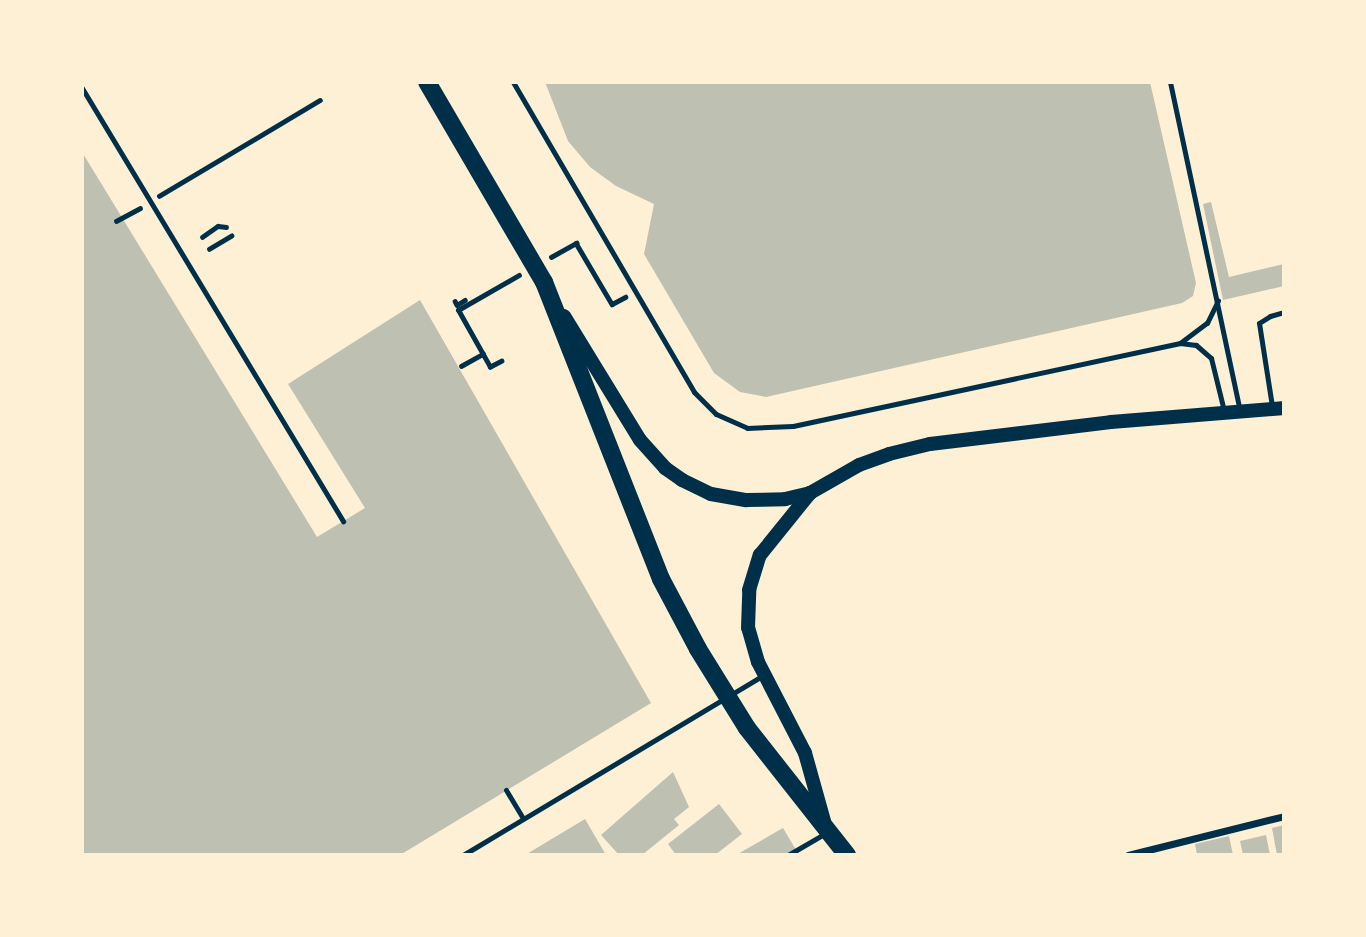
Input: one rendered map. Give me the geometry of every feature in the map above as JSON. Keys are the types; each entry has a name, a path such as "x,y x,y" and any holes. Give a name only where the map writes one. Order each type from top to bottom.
{"main road":[{"path":"427,82 623,416 666,468 695,487 728,498 765,500 810,494"},
{"path":"544,282 661,579 727,697 766,754 847,855"},
{"path":"827,832 805,753 764,675 748,628 749,590 761,555 810,494 859,465 930,444 1111,422 1281,409"}],"street":[{"path":"1128,855 1284,816"}],"lane":[{"path":"513,82 694,393 716,414 747,428 793,426 1180,343 1196,345 1211,358 1225,415"},
{"path":"1170,82 1240,413"},
{"path":"82,88 343,521"},
{"path":"1180,343 1208,323 1218,300"},
{"path":"1281,409 1259,323 1284,312"},
{"path":"463,855 764,675"},
{"path":"506,790 523,818"},
{"path":"788,855 827,832"}],"path":[{"path":"116,221 320,100"},
{"path":"202,237 218,226 226,227"},
{"path":"209,249 231,236"},
{"path":"576,243 612,304"},
{"path":"455,301 457,305 465,300"},
{"path":"458,310 490,367 502,361"},
{"path":"461,366 483,354"}],"building":[{"path":"545,82 1150,82 1196,283 1193,296 1182,303 766,397 740,392 714,373 644,254 654,204 616,186 590,167 568,141"},
{"path":"82,152 317,537 365,508 288,384 420,300 651,703 400,855 85,855 82,850"},
{"path":"1211,202 1229,277 1284,264 1284,286 1223,300 1203,204"},
{"path":"673,772 689,807 674,819 679,825 642,855 619,855 601,835"},
{"path":"719,804 742,834 715,855 676,855 668,844"},
{"path":"585,819 606,855 525,855"},
{"path":"1284,825 1284,855 1277,855 1272,828"},
{"path":"783,828 799,855 736,855"},
{"path":"1266,835 1270,855 1243,855 1240,841"},
{"path":"1229,836 1233,855 1197,855 1195,844"}]}
